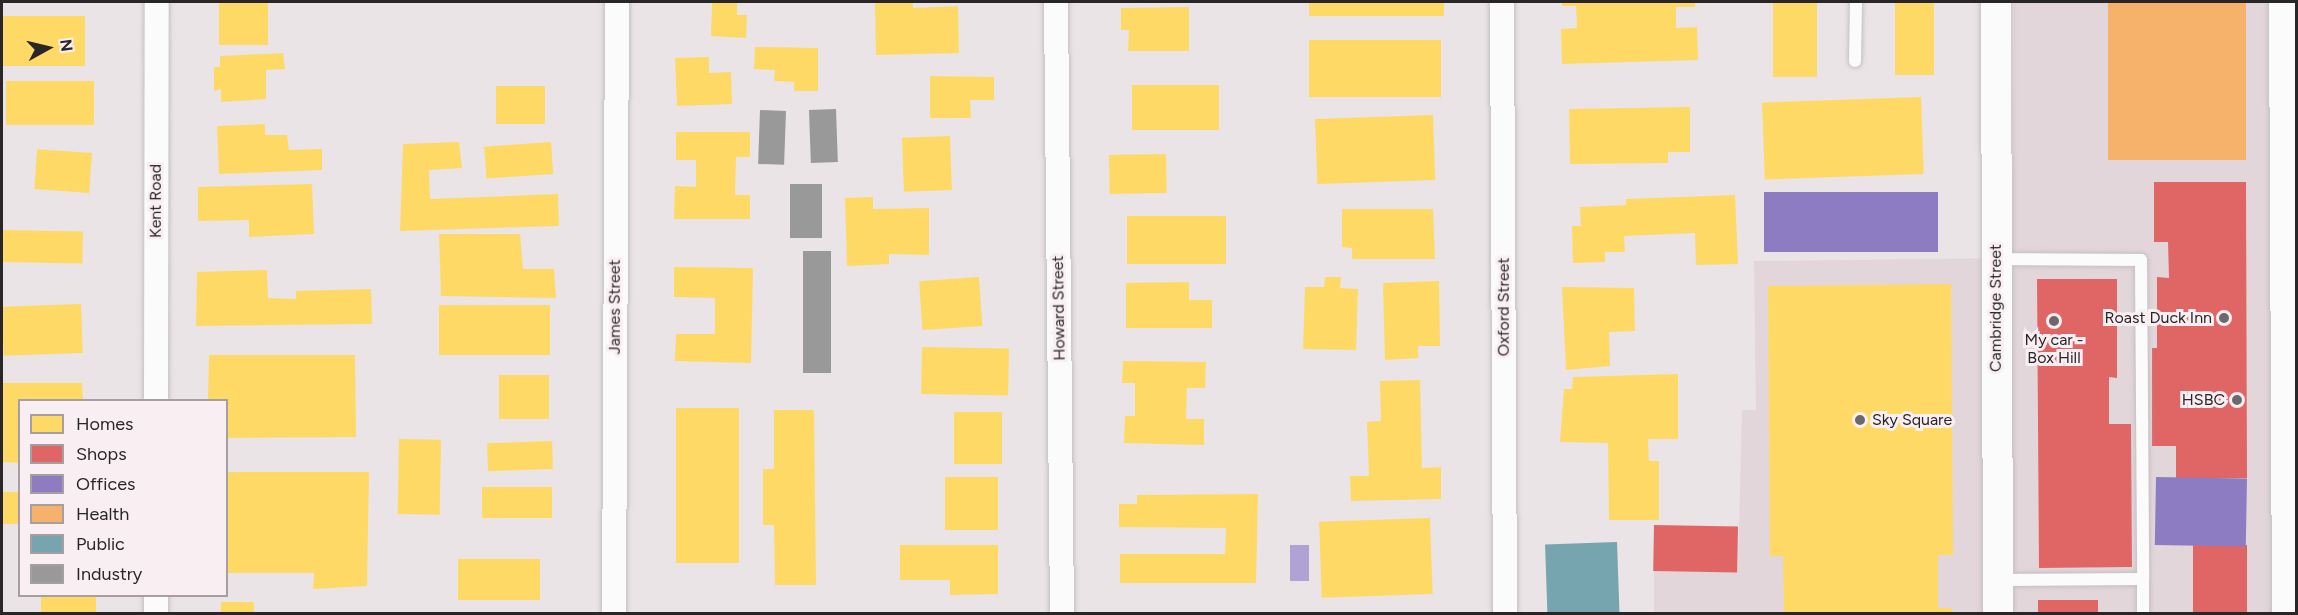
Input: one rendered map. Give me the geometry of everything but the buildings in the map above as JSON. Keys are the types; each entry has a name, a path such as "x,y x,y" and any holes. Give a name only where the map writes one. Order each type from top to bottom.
{"street":[{"name":"Kent Road","path":"156,2 156,399"},
{"name":"James Street","path":"614,614 616,2"},
{"name":"Howard Street","path":"1056,2 1062,614"},
{"name":"Oxford Street","path":"1502,2 1505,614"},
{"name":"Cambridge Street","path":"1996,2 1995,259 1998,614"},
{"path":"2284,2 2291,136 2293,571 2287,614"},
{"path":"156,597 156,614"}],"lane":[{"path":"1856,2 1856,61"},
{"path":"1995,259 2141,260 2143,614"},
{"path":"1999,580 2143,579"}],"shaded area":[{"path":"2014,2 2296,2 2296,613 1654,614 1654,571 1738,571 1742,410 1756,410 1754,261 2012,258"},
{"path":"1290,545 1309,545 1309,581 1290,581"}],"place":[{"name":"Roast Duck Inn","path":"2224,318"},
{"name":"My car - Box Hill","path":"2054,321"},
{"name":"HSBC","path":"2237,400"},
{"name":"Sky Square","path":"1860,420"}]}
